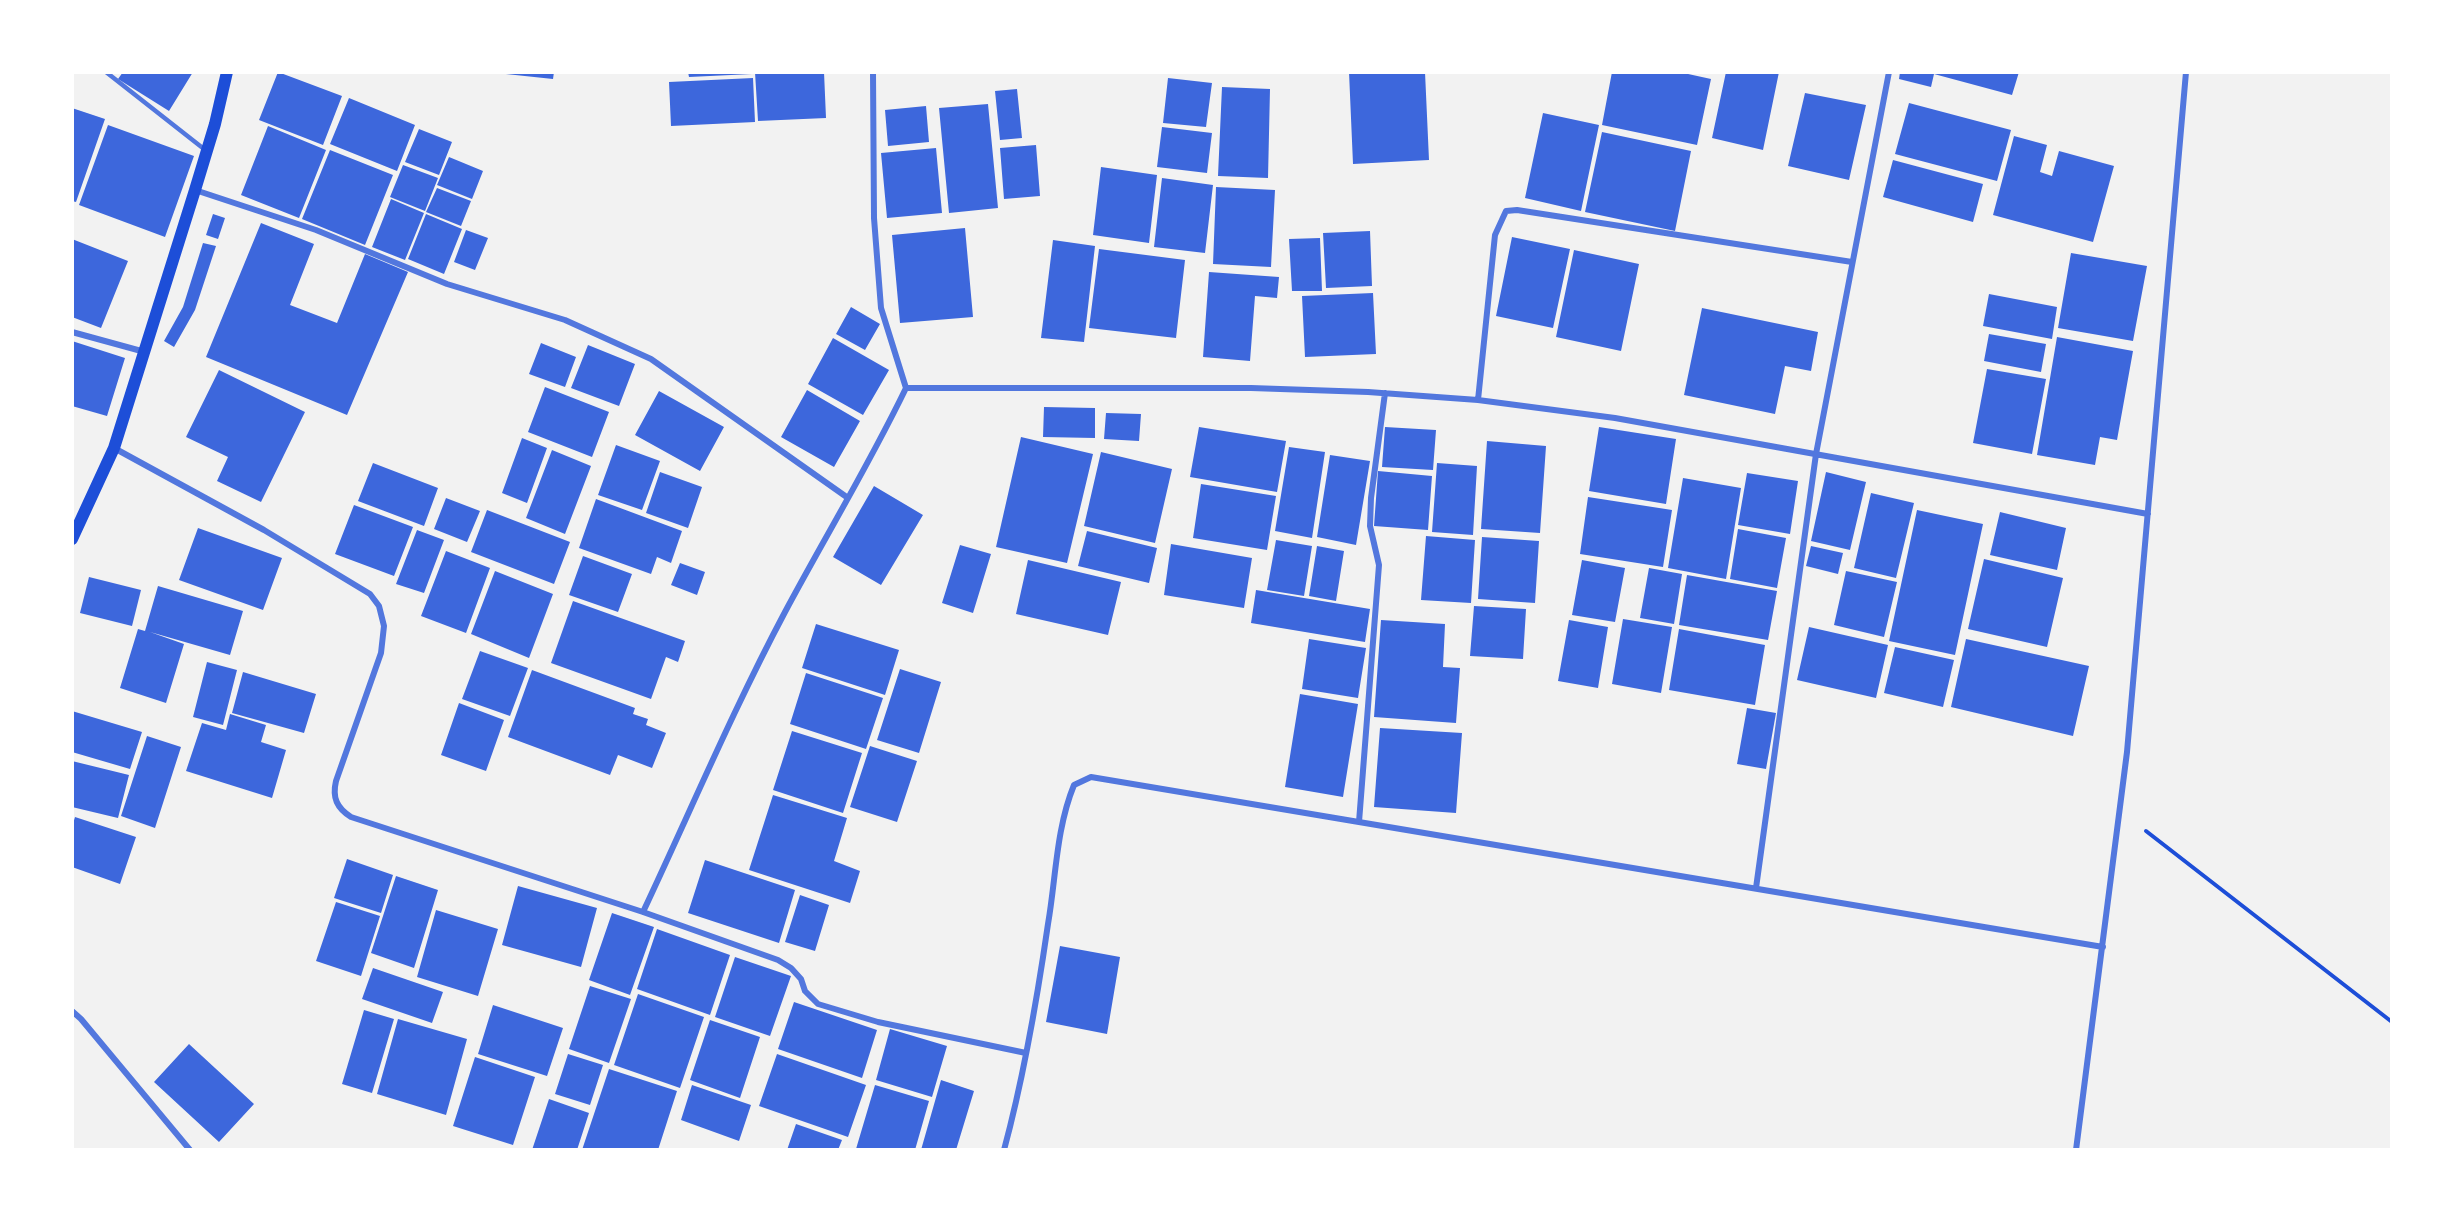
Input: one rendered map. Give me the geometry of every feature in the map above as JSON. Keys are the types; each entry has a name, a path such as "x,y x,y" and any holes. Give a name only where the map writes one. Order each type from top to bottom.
{"main road":[{"path":"72,539 114,448 207,151 227,72"}],"street":[{"path":"643,912 725,732 784,614 906,388 881,308 874,218 873,72"},
{"path":"1756,888 1816,454 1888,72"},
{"path":"2076,1150 2127,752 2186,72"},
{"path":"195,190 316,230 447,284 566,320 651,359 848,498"},
{"path":"1478,400 1495,235 1506,211 1517,210 1852,262"},
{"path":"72,332 145,352"},
{"path":"906,388 1251,388 1385,393 1478,400 1615,418 2148,514"},
{"path":"1359,822 1379,566 1370,526 1371,498 1385,393"},
{"path":"114,448 264,530 370,594 379,606 384,626 381,653 336,781 333,793 340,810 362,820 643,912 778,960 791,968 801,979 805,991 818,1004 878,1022 1026,1053"},
{"path":"1004,1150 1026,1053 1049,924 1062,823 1074,785 1091,777 2103,947"},
{"path":"72,1011 88,1027 190,1150"}],"lane":[{"path":"106,72 207,151"}],"path":[{"path":"2119,810 2392,1023"}],"building":[{"path":"123,72 193,72 169,111 118,79"},
{"path":"278,72 342,96 323,145 259,120"},
{"path":"487,72 554,72 553,79"},
{"path":"688,72 752,72 752,74 689,77"},
{"path":"755,72 824,72 826,118 758,121"},
{"path":"1349,72 1425,72 1429,160 1353,164"},
{"path":"1612,72 1679,72 1711,79 1697,145 1602,125"},
{"path":"1726,72 1779,72 1763,150 1712,138"},
{"path":"1900,72 2019,72 2012,95 1934,74 1931,87 1899,79"},
{"path":"753,78 755,122 671,126 669,82"},
{"path":"1168,78 1212,83 1206,127 1163,123"},
{"path":"1222,87 1270,89 1268,178 1218,176"},
{"path":"1017,89 1022,138 1000,140 995,91"},
{"path":"1805,93 1866,105 1849,180 1788,166"},
{"path":"349,98 415,125 397,171 330,144"},
{"path":"1909,103 2011,130 1997,181 1895,154"},
{"path":"988,104 998,208 949,213 939,108"},
{"path":"926,106 929,142 888,146 885,110"},
{"path":"72,108 105,119 76,202 72,201"},
{"path":"1543,113 1599,125 1581,211 1525,198"},
{"path":"108,125 194,156 165,237 79,205"},
{"path":"268,126 326,150 299,218 241,195"},
{"path":"1162,127 1212,133 1207,173 1157,167"},
{"path":"419,129 452,142 439,175 405,162"},
{"path":"1602,132 1691,151 1675,231 1585,212"},
{"path":"2014,136 2047,145 2040,172 2052,176 2059,151 2114,166 2093,242 1993,215"},
{"path":"1036,145 1040,196 1004,199 1000,148"},
{"path":"936,148 942,213 887,218 881,153"},
{"path":"330,150 393,175 365,245 302,219"},
{"path":"449,157 483,171 472,199 437,185"},
{"path":"1893,160 1983,184 1973,222 1883,197"},
{"path":"403,165 438,178 425,211 390,197"},
{"path":"1101,167 1157,175 1149,243 1093,235"},
{"path":"1162,178 1213,185 1205,253 1154,247"},
{"path":"1216,187 1275,190 1271,267 1213,264"},
{"path":"437,188 471,201 461,226 426,212"},
{"path":"391,199 424,213 405,260 372,247"},
{"path":"213,214 225,218 218,239 206,235"},
{"path":"426,214 462,229 444,274 408,259"},
{"path":"261,223 314,244 290,305 337,323 365,254 408,272 347,415 206,357"},
{"path":"965,228 973,317 900,323 892,235"},
{"path":"466,230 488,238 475,270 454,262"},
{"path":"1370,231 1372,286 1326,288 1323,233"},
{"path":"1512,237 1570,249 1553,328 1496,316"},
{"path":"1320,238 1322,291 1292,291 1289,239"},
{"path":"72,239 128,261 101,328 72,317"},
{"path":"1053,240 1095,246 1084,342 1041,338"},
{"path":"203,243 216,246 195,310 174,347 164,341 183,307"},
{"path":"1099,249 1185,260 1176,338 1089,328"},
{"path":"1574,250 1639,264 1621,351 1556,337"},
{"path":"2071,253 2147,266 2133,341 2058,328"},
{"path":"1209,272 1279,277 1277,298 1255,296 1250,361 1203,357"},
{"path":"1373,293 1376,354 1305,357 1302,296"},
{"path":"1989,294 2057,307 2052,339 1983,326"},
{"path":"851,307 880,324 865,350 836,334"},
{"path":"1702,308 1818,332 1811,371 1785,366 1775,414 1684,395"},
{"path":"1989,334 2046,344 2041,372 1984,361"},
{"path":"2057,337 2133,351 2117,440 2100,437 2095,465 2037,455"},
{"path":"833,338 889,370 863,415 808,384"},
{"path":"72,341 125,358 107,416 72,406"},
{"path":"541,343 576,357 565,387 529,374"},
{"path":"588,345 635,364 619,406 571,388"},
{"path":"1987,369 2046,379 2032,454 1973,443"},
{"path":"219,370 305,412 261,502 217,481 228,457 186,437"},
{"path":"545,387 609,412 592,457 528,432"},
{"path":"807,390 860,421 834,467 781,437"},
{"path":"659,391 724,427 700,471 635,435"},
{"path":"1044,407 1095,408 1095,438 1043,437"},
{"path":"1106,413 1141,414 1139,441 1104,439"},
{"path":"1199,427 1286,441 1277,492 1190,477"},
{"path":"1385,427 1436,430 1433,470 1382,467"},
{"path":"1599,427 1676,439 1666,504 1589,491"},
{"path":"1021,437 1093,454 1067,563 996,547"},
{"path":"522,438 547,448 527,503 502,493"},
{"path":"1487,441 1546,446 1540,533 1481,529"},
{"path":"616,445 660,461 642,510 598,495"},
{"path":"1289,447 1325,452 1312,538 1275,531"},
{"path":"552,450 591,466 565,534 526,518"},
{"path":"1101,452 1172,469 1155,543 1084,526"},
{"path":"1330,455 1370,461 1356,545 1317,537"},
{"path":"373,463 438,488 424,526 358,501"},
{"path":"1437,463 1477,466 1473,535 1432,532"},
{"path":"1378,471 1432,476 1428,530 1374,526"},
{"path":"660,472 702,487 688,528 646,513"},
{"path":"1826,472 1866,482 1850,550 1811,541"},
{"path":"1747,473 1798,481 1790,534 1738,525"},
{"path":"1683,478 1741,488 1726,579 1668,568"},
{"path":"1201,484 1276,496 1267,550 1193,538"},
{"path":"874,486 923,515 881,585 833,557"},
{"path":"1871,493 1914,503 1896,578 1854,568"},
{"path":"1588,497 1672,510 1663,567 1580,554"},
{"path":"446,498 480,511 467,542 434,529"},
{"path":"596,499 682,531 671,563 657,557 651,574 579,548"},
{"path":"354,505 413,527 394,576 335,554"},
{"path":"487,510 570,542 554,584 471,552"},
{"path":"1917,510 1983,524 1955,655 1889,641"},
{"path":"2000,512 2066,528 2057,570 1990,555"},
{"path":"198,528 282,558 263,610 179,580"},
{"path":"1738,529 1786,538 1777,588 1730,579"},
{"path":"417,530 444,540 424,593 396,584"},
{"path":"1087,531 1157,548 1149,583 1078,566"},
{"path":"1426,536 1475,540 1471,603 1421,600"},
{"path":"1482,537 1539,541 1535,603 1478,599"},
{"path":"1276,540 1312,546 1304,596 1267,590"},
{"path":"1171,544 1252,558 1244,608 1164,595"},
{"path":"960,545 991,554 973,613 942,603"},
{"path":"1317,546 1344,551 1336,601 1309,596"},
{"path":"1811,546 1843,553 1838,574 1806,566"},
{"path":"446,551 490,568 466,633 421,616"},
{"path":"583,556 632,574 618,612 569,595"},
{"path":"1984,559 2063,578 2047,647 1968,629"},
{"path":"1028,560 1121,582 1108,635 1016,614"},
{"path":"1582,560 1625,568 1615,622 1572,615"},
{"path":"680,563 705,572 697,595 671,585"},
{"path":"1649,568 1682,574 1674,624 1640,618"},
{"path":"495,571 553,594 529,658 471,634"},
{"path":"1846,571 1897,582 1884,637 1834,625"},
{"path":"1687,575 1777,591 1768,640 1679,625"},
{"path":"89,577 141,590 132,626 80,613"},
{"path":"158,586 243,611 230,655 150,632 184,644 166,703 120,688 138,629 145,631"},
{"path":"1256,590 1370,609 1365,642 1251,623"},
{"path":"573,601 685,641 678,662 666,657 651,699 551,663"},
{"path":"1474,606 1526,609 1523,659 1470,656"},
{"path":"1623,619 1672,627 1661,693 1612,684"},
{"path":"1381,620 1445,624 1443,667 1460,668 1456,723 1374,717"},
{"path":"1569,620 1608,627 1598,688 1558,681"},
{"path":"816,624 899,650 885,695 802,668"},
{"path":"1809,627 1888,645 1876,698 1797,680"},
{"path":"1679,629 1765,645 1755,705 1669,690"},
{"path":"1309,639 1366,648 1358,698 1302,689"},
{"path":"1966,639 2089,666 2073,736 1951,707"},
{"path":"1895,647 1954,660 1943,707 1884,693"},
{"path":"480,651 528,668 510,716 462,699"},
{"path":"207,662 237,670 223,725 193,717"},
{"path":"900,669 941,682 919,753 877,740"},
{"path":"532,670 635,708 633,714 648,719 646,725 666,733 652,768 618,755 610,775 508,737"},
{"path":"243,672 316,694 304,733 232,713"},
{"path":"806,673 883,698 866,749 790,724"},
{"path":"1300,694 1358,704 1343,797 1285,787"},
{"path":"459,703 504,720 486,771 441,755"},
{"path":"1747,708 1776,713 1766,769 1737,764"},
{"path":"72,711 142,732 130,769 72,752"},
{"path":"230,714 266,725 261,742 286,750 272,798 186,771 202,723 226,730"},
{"path":"1380,728 1462,733 1456,813 1374,807"},
{"path":"792,731 862,753 843,813 773,790"},
{"path":"147,736 181,747 155,828 121,816"},
{"path":"870,746 917,761 897,822 850,807"},
{"path":"72,761 129,775 118,818 72,807"},
{"path":"773,795 847,818 834,861 860,871 850,903 749,870"},
{"path":"75,817 136,837 120,884 72,867 72,827"},
{"path":"347,859 393,875 381,913 334,898"},
{"path":"705,860 795,890 779,943 688,913"},
{"path":"396,876 438,890 414,968 371,953"},
{"path":"518,886 597,908 581,967 502,945"},
{"path":"800,895 829,905 815,951 785,942"},
{"path":"336,902 380,916 361,976 316,961"},
{"path":"436,910 498,929 478,996 417,977"},
{"path":"612,913 654,927 630,995 589,980"},
{"path":"657,929 730,955 710,1015 637,989"},
{"path":"1060,946 1120,957 1107,1034 1046,1022"},
{"path":"735,957 791,976 770,1036 715,1017"},
{"path":"373,968 443,992 432,1023 362,999"},
{"path":"590,986 631,999 609,1063 569,1049"},
{"path":"638,994 704,1017 680,1088 614,1065"},
{"path":"794,1002 877,1030 862,1078 778,1049"},
{"path":"493,1005 563,1028 547,1076 478,1054"},
{"path":"364,1010 394,1019 372,1093 342,1084"},
{"path":"398,1019 467,1039 446,1115 377,1094"},
{"path":"710,1020 760,1037 740,1098 690,1080"},
{"path":"890,1029 947,1046 932,1097 876,1080"},
{"path":"189,1044 254,1104 219,1142 154,1082"},
{"path":"568,1054 603,1065 590,1105 555,1094"},
{"path":"777,1054 866,1085 848,1137 759,1106"},
{"path":"475,1057 535,1077 513,1145 453,1126"},
{"path":"609,1069 677,1091 658,1150 582,1150"},
{"path":"941,1080 974,1091 956,1150 921,1150"},
{"path":"692,1085 751,1105 739,1141 681,1120"},
{"path":"875,1085 929,1101 915,1150 856,1149"},
{"path":"549,1099 589,1113 577,1150 532,1150"},
{"path":"796,1124 842,1140 838,1150 787,1150"}]}
